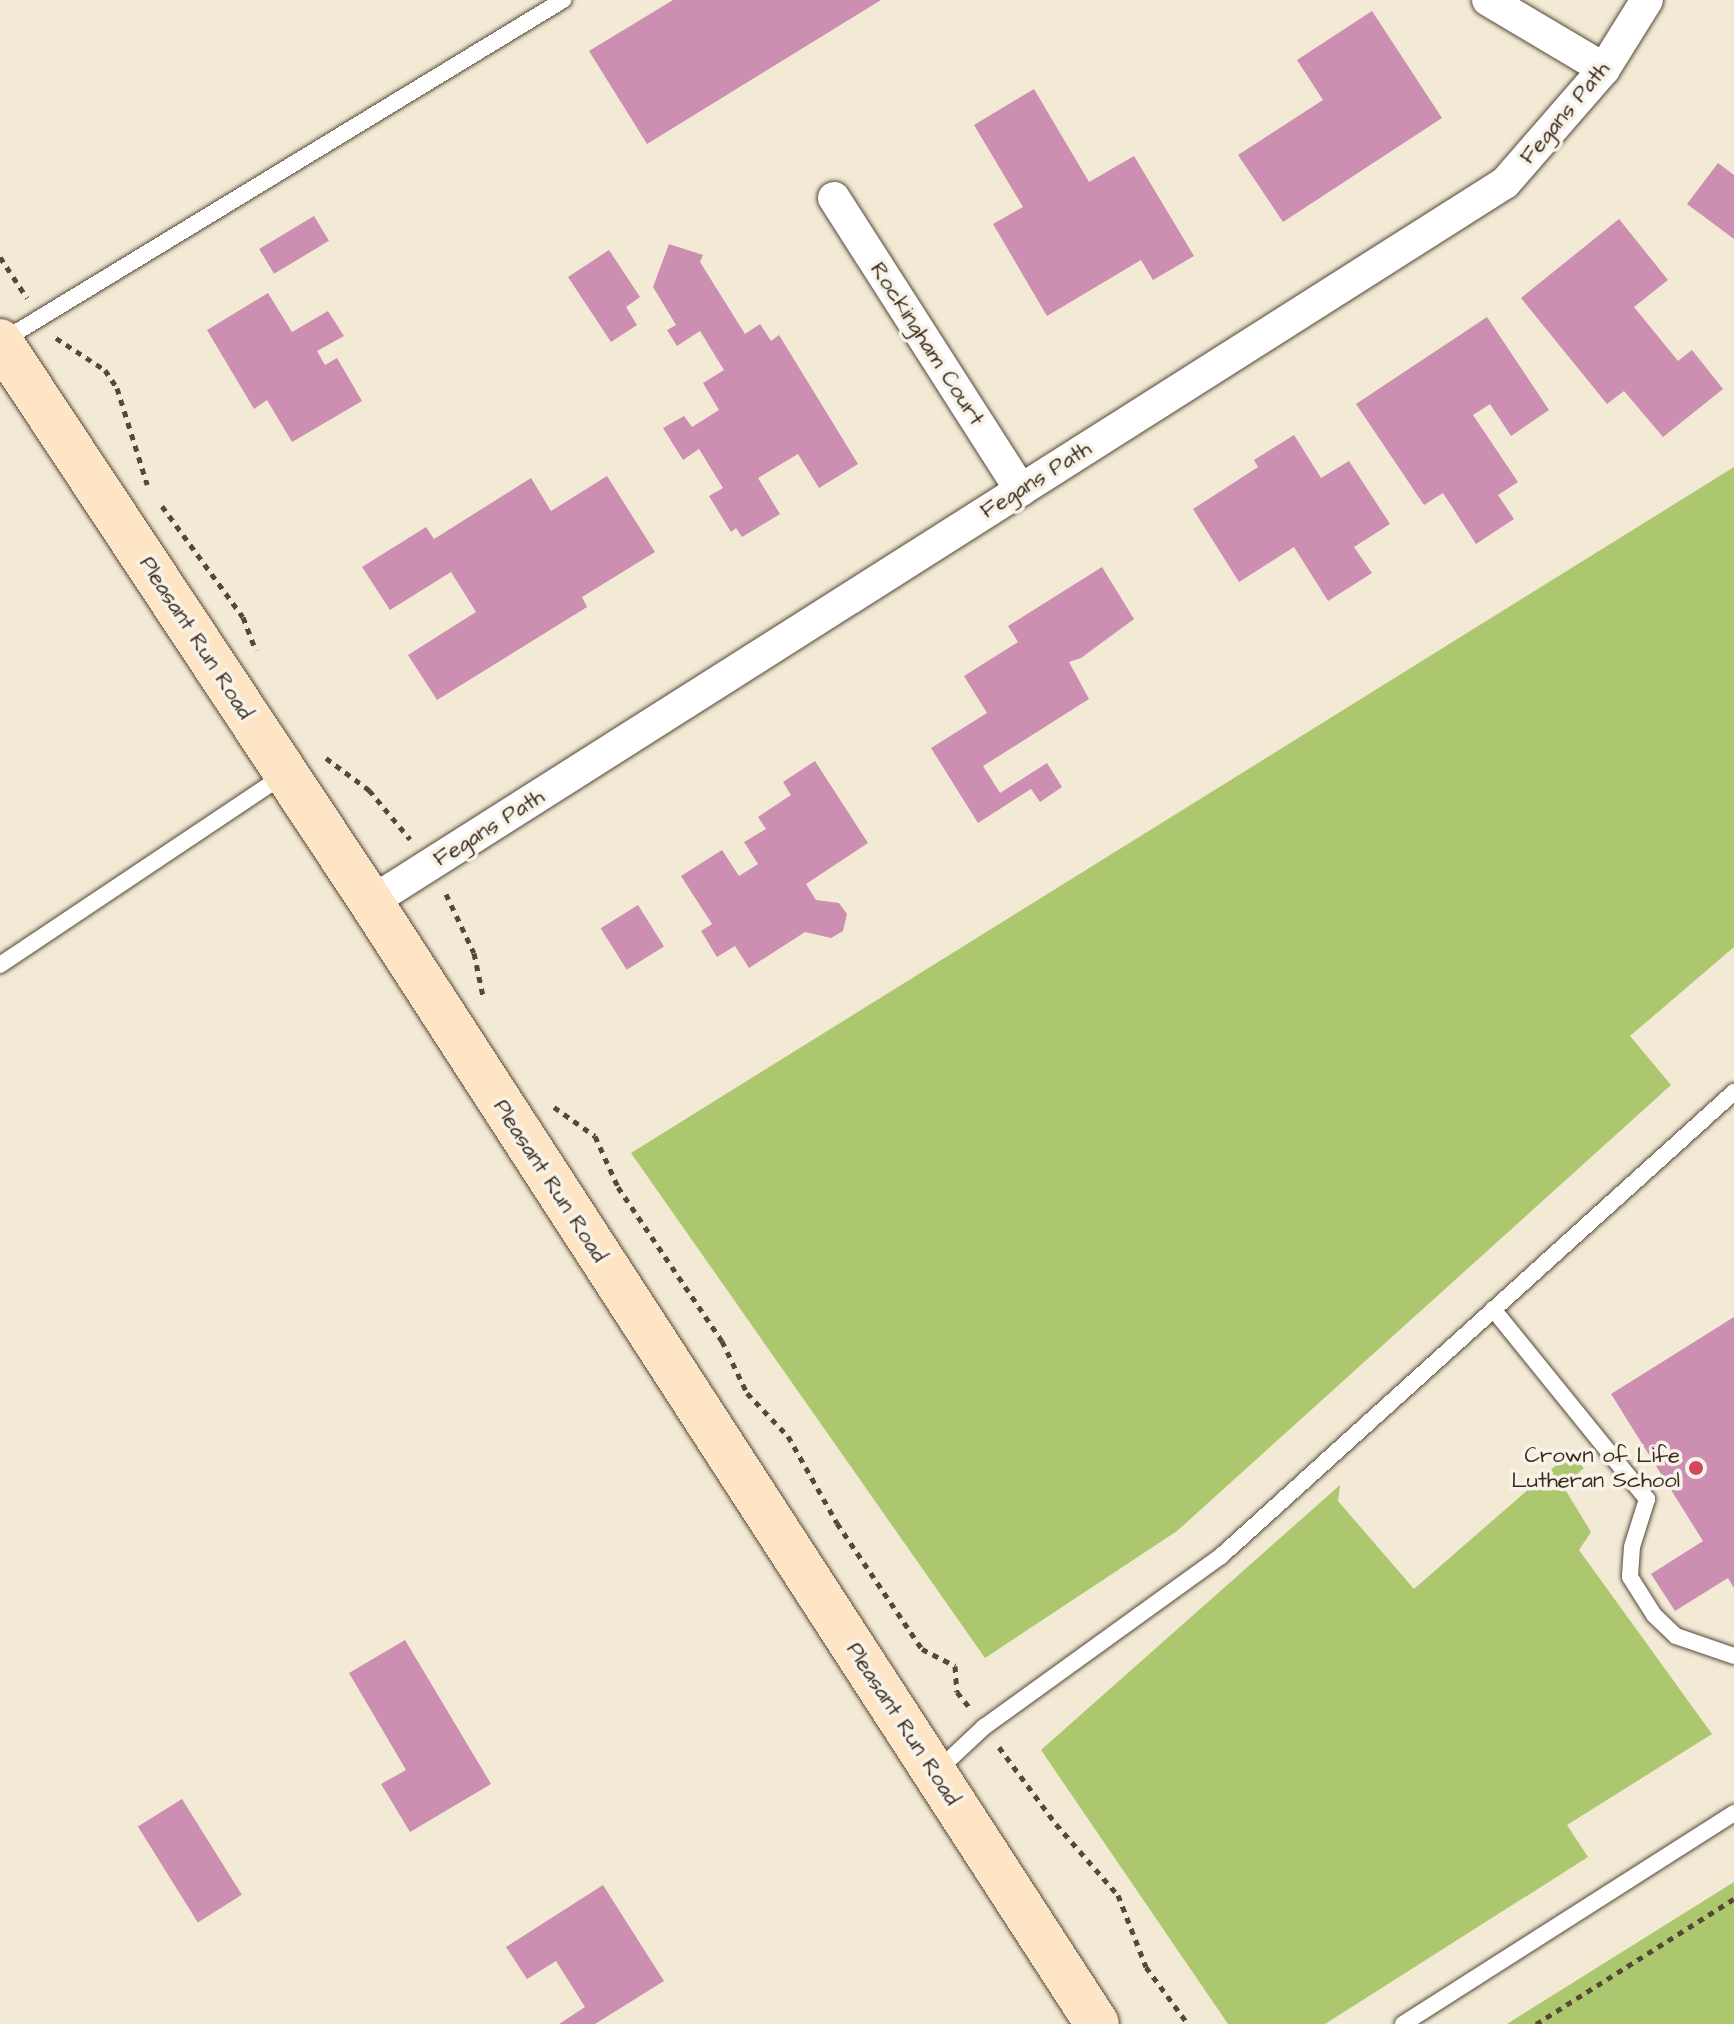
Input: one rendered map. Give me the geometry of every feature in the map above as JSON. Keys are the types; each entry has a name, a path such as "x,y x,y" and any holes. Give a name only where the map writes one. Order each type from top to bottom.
{"main road":[{"name":"Pleasant Run Road","path":"0,341 303,765 371,902 1097,2024"}],"street":[{"path":"1488,0 1604,69"},
{"name":"Fegans Path","path":"371,902 1505,183 1604,69 1647,0"},
{"name":"Rockingham Court","path":"834,198 1021,490"}],"lane":[{"path":"0,341 563,0"},
{"path":"0,965 303,765"},
{"path":"934,1773 984,1727 1221,1556 1734,1092"},
{"path":"1493,1309 1647,1499 1632,1547 1630,1577 1654,1615 1676,1636 1734,1656"},
{"path":"1403,2024 1734,1813"}],"path":[{"path":"0,257 40,318 68,348 105,370 117,388 147,484 243,617 260,667"},
{"path":"303,765 393,813 459,915 474,953 485,1007"},
{"path":"545,1099 595,1136 618,1187 722,1341 747,1393 788,1436 837,1523 922,1649 955,1666 957,1692 1056,1824 1118,1895 1146,1967 1188,2024"},
{"path":"1536,2024 1734,1899"}],"green space":[{"path":"1734,467 1734,947 1630,1036 1671,1085 1177,1531 985,1658 631,1153"},
{"path":"1569,1454 1584,1468 1563,1486 1591,1532 1579,1550 1712,1734 1567,1825 1588,1857 1325,2024 1228,2024 1041,1750 1340,1485 1338,1501 1414,1589"},
{"path":"1734,1882 1734,2024 1507,2024 1678,1917"}],"building":[{"path":"673,0 881,0 647,144 589,51"},
{"path":"1372,11 1442,118 1283,222 1238,155 1323,100 1297,60"},
{"path":"1034,89 1089,182 1134,156 1194,256 1153,280 1141,260 1047,316 993,224 1023,207 974,125"},
{"path":"1718,163 1734,175 1734,239 1687,204"},
{"path":"314,216 329,241 274,274 259,249"},
{"path":"1619,219 1668,280 1634,307 1678,361 1692,350 1723,389 1663,437 1624,391 1607,404 1521,298"},
{"path":"669,244 703,255 700,262 745,334 760,324 771,341 779,335 858,464 819,488 798,454 758,478 780,514 742,537 736,528 731,532 709,496 723,488 699,449 683,460 663,428 684,416 692,427 719,410 703,383 724,370 700,331 677,346 667,330 676,325 653,287"},
{"path":"609,250 640,297 626,307 637,325 611,342 568,277"},
{"path":"268,293 292,332 328,311 344,336 317,351 325,365 337,358 362,401 292,442 267,400 254,409 207,330"},
{"path":"1487,317 1549,410 1511,436 1490,404 1473,415 1518,482 1498,495 1514,519 1476,544 1443,493 1424,505 1356,404"},
{"path":"1294,435 1321,478 1349,461 1390,524 1354,547 1372,573 1328,601 1294,547 1239,582 1193,509 1258,467 1254,460"},
{"path":"607,476 655,552 582,597 587,607 437,700 408,655 476,612 451,572 390,610 362,567 426,527 434,539 531,478 551,511"},
{"path":"1102,567 1134,619 1081,658 1069,662 1089,699 983,766 1000,793 1047,763 1062,787 1040,802 1031,789 978,823 931,748 987,713 964,676 1018,642 1008,626"},
{"path":"815,761 868,843 806,884 816,900 839,903 847,914 843,931 831,938 805,932 749,968 735,946 717,957 701,931 712,924 681,876 722,850 739,876 758,864 744,842 766,829 758,817 791,795 783,782"},
{"path":"638,905 664,947 627,970 601,928"},
{"name":"Crown of Life Lutheran School","path":"1734,1317 1734,1588 1728,1578 1675,1611 1651,1574 1703,1541 1611,1394"},
{"path":"405,1640 491,1784 410,1832 381,1784 406,1770 349,1673"},
{"path":"182,1799 242,1895 198,1922 138,1827"},
{"path":"603,1885 664,1981 595,2024 559,2024 585,2007 556,1961 527,1979 506,1947"}],"place":[{"name":"Crown of Life Lutheran School","path":"1696,1468"}]}
